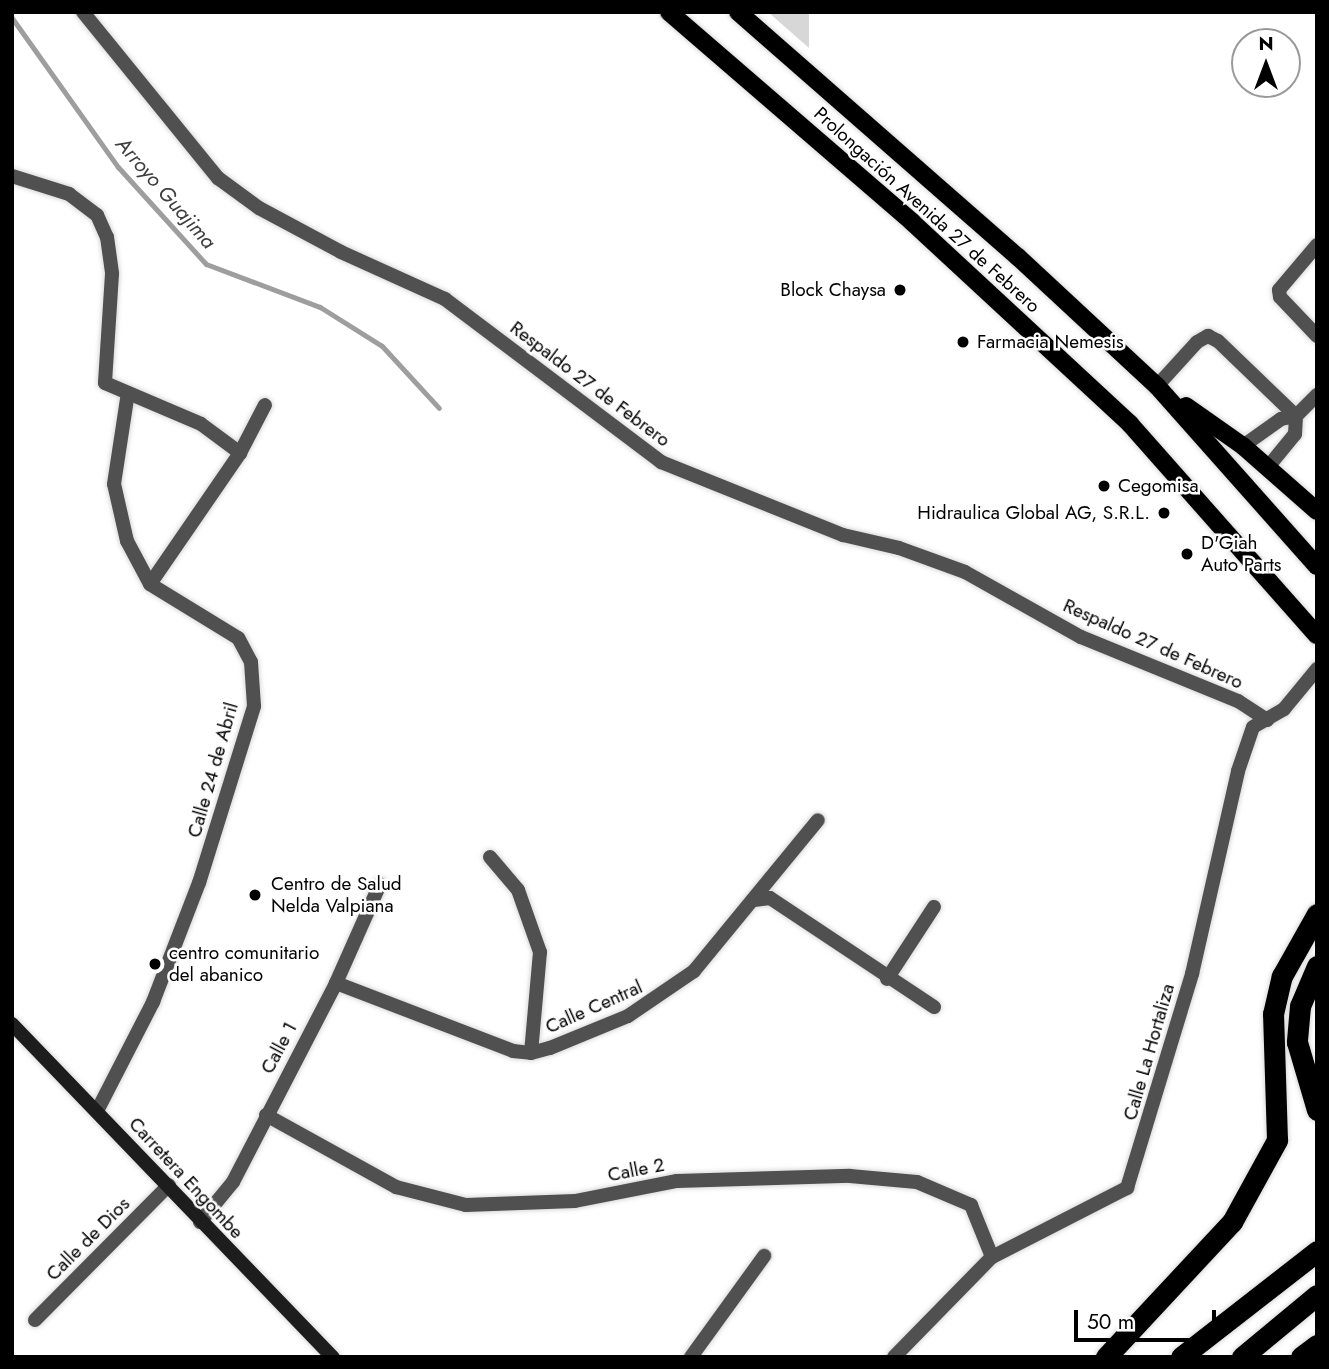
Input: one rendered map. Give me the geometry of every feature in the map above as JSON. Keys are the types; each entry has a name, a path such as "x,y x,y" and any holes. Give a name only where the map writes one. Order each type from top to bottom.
{"highway":[{"path":"1106,1357 1232,1222 1277,1140 1273,1014 1282,976 1317,914"},
{"path":"1317,966 1300,1006 1297,1042 1317,1110"},
{"path":"1181,1357 1317,1251"},
{"path":"1242,1357 1317,1295"},
{"path":"1301,1357 1317,1345"},
{"path":"1307,1357 1317,1353"}],"main road":[{"name":"Prolongación Avenida 27 de Febrero","path":"738,12 1018,257 1157,386 1317,566"},
{"name":"Prolongación Avenida 27 de Febrero","path":"676,14 912,222 1130,424 1225,526 1317,635"},
{"path":"1157,386 1243,446 1317,511"}],"street":[{"name":"Respaldo 27 de Febrero","path":"83,12 218,178 282,221 445,299 661,462 843,535 899,548 965,572 1081,637 1238,701 1267,720"},
{"path":"12,176 69,194 97,215 102,226 113,274 105,383 201,424 240,453"},
{"path":"1317,246 1279,289 1279,297 1317,336"},
{"path":"1157,386 1197,342 1208,336 1218,341 1296,416 1295,434 1268,467"},
{"path":"128,393 114,484 127,541 150,584 240,453 265,405"},
{"path":"1243,446 1281,419 1296,416 1317,396"},
{"name":"Calle 24 de Abril","path":"97,1111 153,1002 199,883 254,706 251,662 238,638 150,584"},
{"name":"Calle La Hortaliza","path":"894,1357 992,1258 1127,1188 1192,974 1238,771 1252,727 1284,709 1317,669"},
{"name":"Calle Central","path":"336,983 513,1051 531,1053 628,1016 666,994 694,971 818,820"},
{"path":"490,857 518,890 540,952 531,1053"},
{"name":"Calle 1","path":"200,1222 233,1182 336,983 380,884"},
{"path":"754,900 770,898 887,979 934,1007"},
{"path":"887,979 934,907"},
{"name":"Carretera Engombe","path":"12,1024 332,1357"},
{"name":"Calle 2","path":"267,1115 396,1187 466,1205 575,1201 677,1181 850,1177 917,1181 971,1205 992,1258"},
{"name":"Calle de Dios","path":"35,1320 169,1185"},
{"path":"691,1357 764,1256"}],"shaded area":[{"path":"768,12 809,12 809,48"}],"waterway":[{"name":"Arroyo Guajima","path":"12,18 118,167 206,264 320,307 382,346 439,408"}],"place":[{"name":"Block Chaysa","path":"900,290"},
{"name":"Farmacia Nemesis","path":"963,342"},
{"name":"Cegomisa","path":"1104,486"},
{"name":"Hidraulica Global AG, S.R.L.","path":"1164,513"},
{"name":"D'Giah Auto Parts","path":"1187,554"},
{"name":"Centro de Salud Nelda Valpiana","path":"255,895"},
{"name":"centro comunitario del abanico","path":"155,964"}]}
